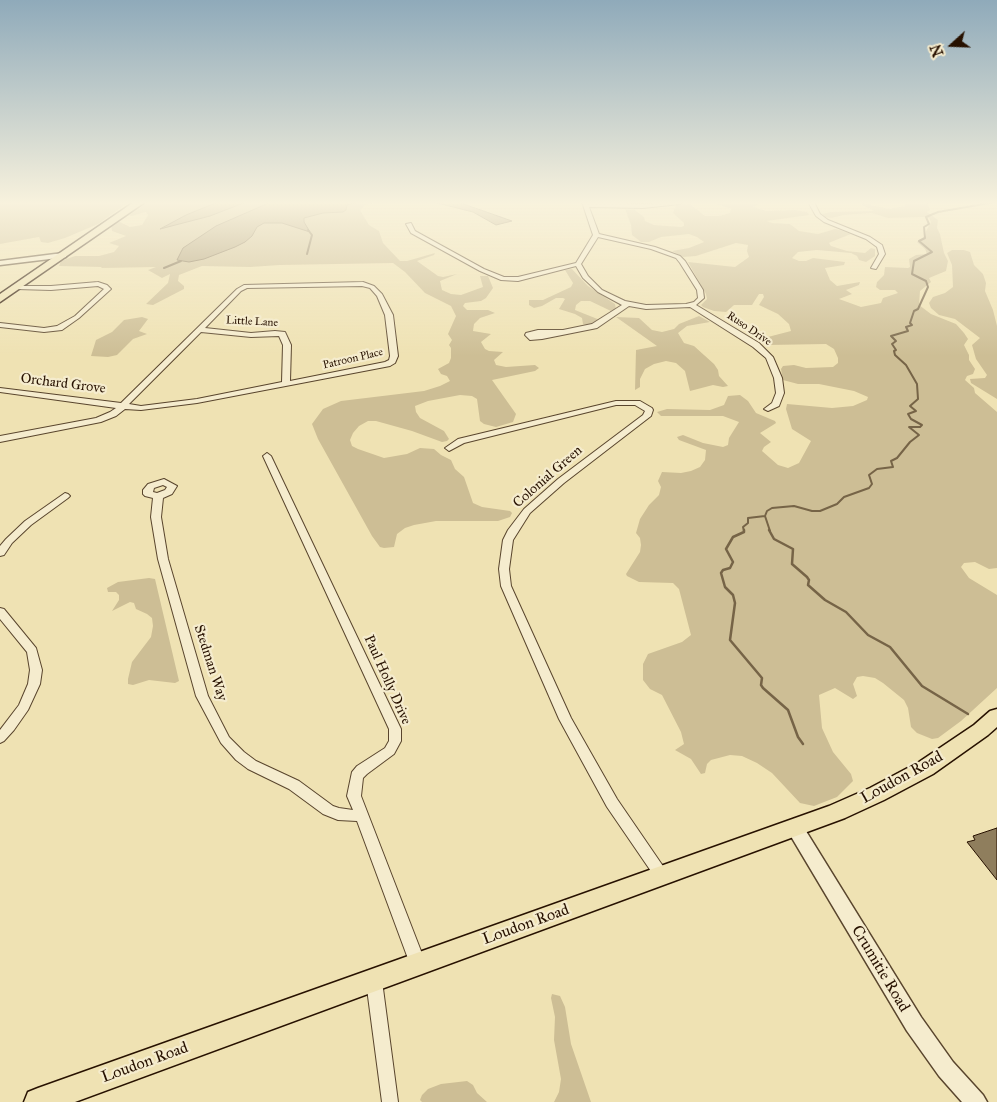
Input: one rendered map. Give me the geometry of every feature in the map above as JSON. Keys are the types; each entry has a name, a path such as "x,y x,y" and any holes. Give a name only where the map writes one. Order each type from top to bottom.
{"main road":[{"path":"0,299 63,255"},
{"name":"Loudon Road","path":"38,1102 795,828 894,786 949,753 997,716"}],"street":[{"path":"452,253 503,279 518,279 578,264 585,253"},
{"path":"578,264 582,274 591,284 612,298 628,304 658,307 690,305 700,300 701,293 680,259 667,253"},
{"path":"874,268 882,253"},
{"path":"0,263 63,255"},
{"path":"0,325 41,330 59,328 77,317 108,289 98,284 51,288 17,287"},
{"name":"Patroon Place","path":"0,439 98,420 109,416 123,406 239,290 249,286 366,285 374,288 382,299 389,316 394,356 392,361 381,366 162,407 141,408 123,406"},
{"path":"560,332 594,326 628,304"},
{"name":"Ruso Drive","path":"690,305 769,356 778,378 780,393 776,404 768,409"},
{"name":"Little Lane","path":"200,330 251,335 282,334 287,344 286,384"},
{"name":"Orchard Grove","path":"0,390 123,406"},
{"name":"Colonial Green","path":"449,448 462,441 484,435 616,403 637,402 648,410 647,416 562,480 527,511 508,540 504,569 506,586 512,603 565,719 612,803 662,876"},
{"name":"Paul Holly Drive","path":"267,456 395,729 396,741 390,751 362,770 355,780 354,796 360,816 418,964"},
{"path":"0,553 22,528 65,496"},
{"name":"Stedman Way","path":"158,496 156,517 163,559 202,696 225,740 246,760 294,786 328,810 360,816"},
{"path":"0,612 32,651 36,670 32,689 24,707 10,728 0,738"},
{"name":"Crumitie Road","path":"795,828 914,1024 946,1069 976,1102"},
{"path":"374,981 390,1102"}],"shaded area":[{"path":"109,253 393,253 400,261 407,261 435,253 417,261 438,276 443,277 457,274 440,281 442,290 451,294 461,295 483,287 480,276 488,276 493,288 486,298 481,301 465,303 463,306 467,310 488,310 495,313 480,318 474,324 473,331 491,334 481,342 485,349 489,351 503,352 494,360 496,365 506,367 535,365 539,368 535,371 492,380 516,414 513,422 496,427 484,424 480,421 477,399 472,396 460,395 428,401 415,406 420,418 444,431 449,439 447,441 442,442 376,421 368,421 359,426 350,440 352,446 384,458 407,454 420,448 434,449 451,460 455,469 464,477 473,503 482,507 510,511 512,513 510,517 498,521 436,521 414,525 405,528 397,534 394,547 380,547 318,439 312,424 323,409 341,401 424,391 450,381 438,369 449,363 451,358 451,348 449,345 452,340 448,334 456,316 451,306 425,293 405,272 393,263 250,267 202,266 179,275 178,281 184,286 184,289 153,305 146,304 168,283 170,274 162,278 148,270 156,267 101,268 59,266 61,261 75,256 99,256"},
{"path":"180,253 218,253 189,262 177,260"},
{"path":"676,253 704,253 696,256 683,257"},
{"path":"748,253 797,253 792,258 799,261 813,258 845,262 844,265 825,268 830,280 837,286 860,282 859,285 846,290 852,294 839,299 861,307 881,303 883,298 898,293 895,290 880,290 876,287 877,282 884,275 885,267 908,268 910,267 909,259 916,255 944,253 948,261 946,271 929,278 931,282 920,291 919,305 931,314 956,324 964,333 968,339 964,345 969,355 969,360 975,369 973,374 967,376 965,380 974,388 975,393 997,412 997,568 989,569 975,562 964,563 961,567 969,578 997,595 997,688 961,721 938,738 932,739 917,733 911,727 908,708 904,700 875,678 857,677 853,684 857,696 853,699 835,688 819,695 822,728 833,752 851,774 853,781 837,797 814,806 800,803 772,773 742,756 730,755 711,760 707,764 705,773 701,774 691,759 675,750 684,744 681,732 662,695 650,689 643,680 643,664 648,654 682,642 691,635 679,589 673,583 639,582 626,574 640,552 640,538 636,533 640,519 649,505 659,495 661,487 658,481 662,472 681,473 691,471 700,467 705,460 706,450 679,440 677,437 683,435 703,443 723,447 728,445 729,438 739,422 723,416 661,416 657,412 667,409 710,410 724,405 728,396 740,395 748,401 756,413 775,421 776,423 760,433 771,442 762,451 778,465 788,468 799,463 811,441 792,429 786,409 787,404 832,408 853,406 867,400 868,397 854,391 819,384 798,384 783,380 781,369 783,366 794,365 806,368 833,367 838,363 838,358 834,349 826,344 767,345 759,341 791,331 789,324 778,314 759,305 764,297 763,294 759,294 752,305 734,305 726,312 714,311 701,305 707,299 706,294 688,262 735,267 749,257"},
{"path":"852,253 875,253 875,256 866,262 859,260 857,256"},
{"path":"947,253 970,253 974,265 983,274 986,283 985,291 997,326 997,399 971,383 970,379 985,378 987,375 976,359 972,345 980,338 955,319 939,315 931,308 929,303 933,297 945,293 953,287 952,265"},
{"path":"572,269 588,286 615,304 616,309 611,311 590,301 581,301 576,305 575,310 600,320 587,325 583,324 582,318 575,314 559,309 565,299 563,298 556,298 534,308 529,305 529,300 543,300 571,287 573,283 565,270"},
{"path":"699,316 710,322 687,326 678,333 684,343 694,346 714,364 719,376 728,386 713,385 690,391 685,371 676,363 666,361 645,369 640,379 640,387 635,390 636,350 657,346 616,317 639,318 652,330 662,332 674,329 679,324"},
{"path":"142,317 148,319 139,331 147,334 133,339 117,355 108,357 91,356 96,340 112,332 124,320"},
{"path":"155,579 179,681 175,683 149,680 133,685 128,684 132,662 151,637 152,618 136,609 134,603 130,602 112,611 119,600 119,595 116,592 108,592 107,588 118,582"},
{"path":"552,994 560,996 565,1007 571,1044 591,1102 554,1102 559,1092 561,1079 554,1040 555,1017 551,998"},
{"path":"467,1081 473,1085 477,1093 487,1102 422,1102 420,1100 428,1089 441,1084"}],"building":[{"path":"997,828 997,880 967,842 975,840 973,836"}],"waterway":[{"path":"765,516 767,511 772,508 794,506 812,511 820,511 837,504 844,497 869,488 872,484 869,475 877,469 893,467 891,461 897,458 910,442 919,435 909,427 920,427 922,425 911,419 908,414 916,411 910,406 918,399 917,384 906,365 895,355 894,351 896,350 892,344 896,341 891,336 908,331 906,327 912,325 910,323 914,311 918,309 928,287 926,281 912,274 914,261 929,253"},
{"path":"164,268 181,261"},
{"path":"744,531 743,527 748,523 748,518 765,516"},
{"path":"765,516 770,531"},
{"path":"769,530 774,539 793,549 792,564 807,577 809,580 808,585 825,600 846,612 868,635 890,647 922,686 968,714"},
{"path":"744,531 733,537 726,549 733,562 730,568 723,570 721,573 725,587 733,595 735,603 730,640 762,678 761,685 763,688 788,710 798,737 803,744"}]}
